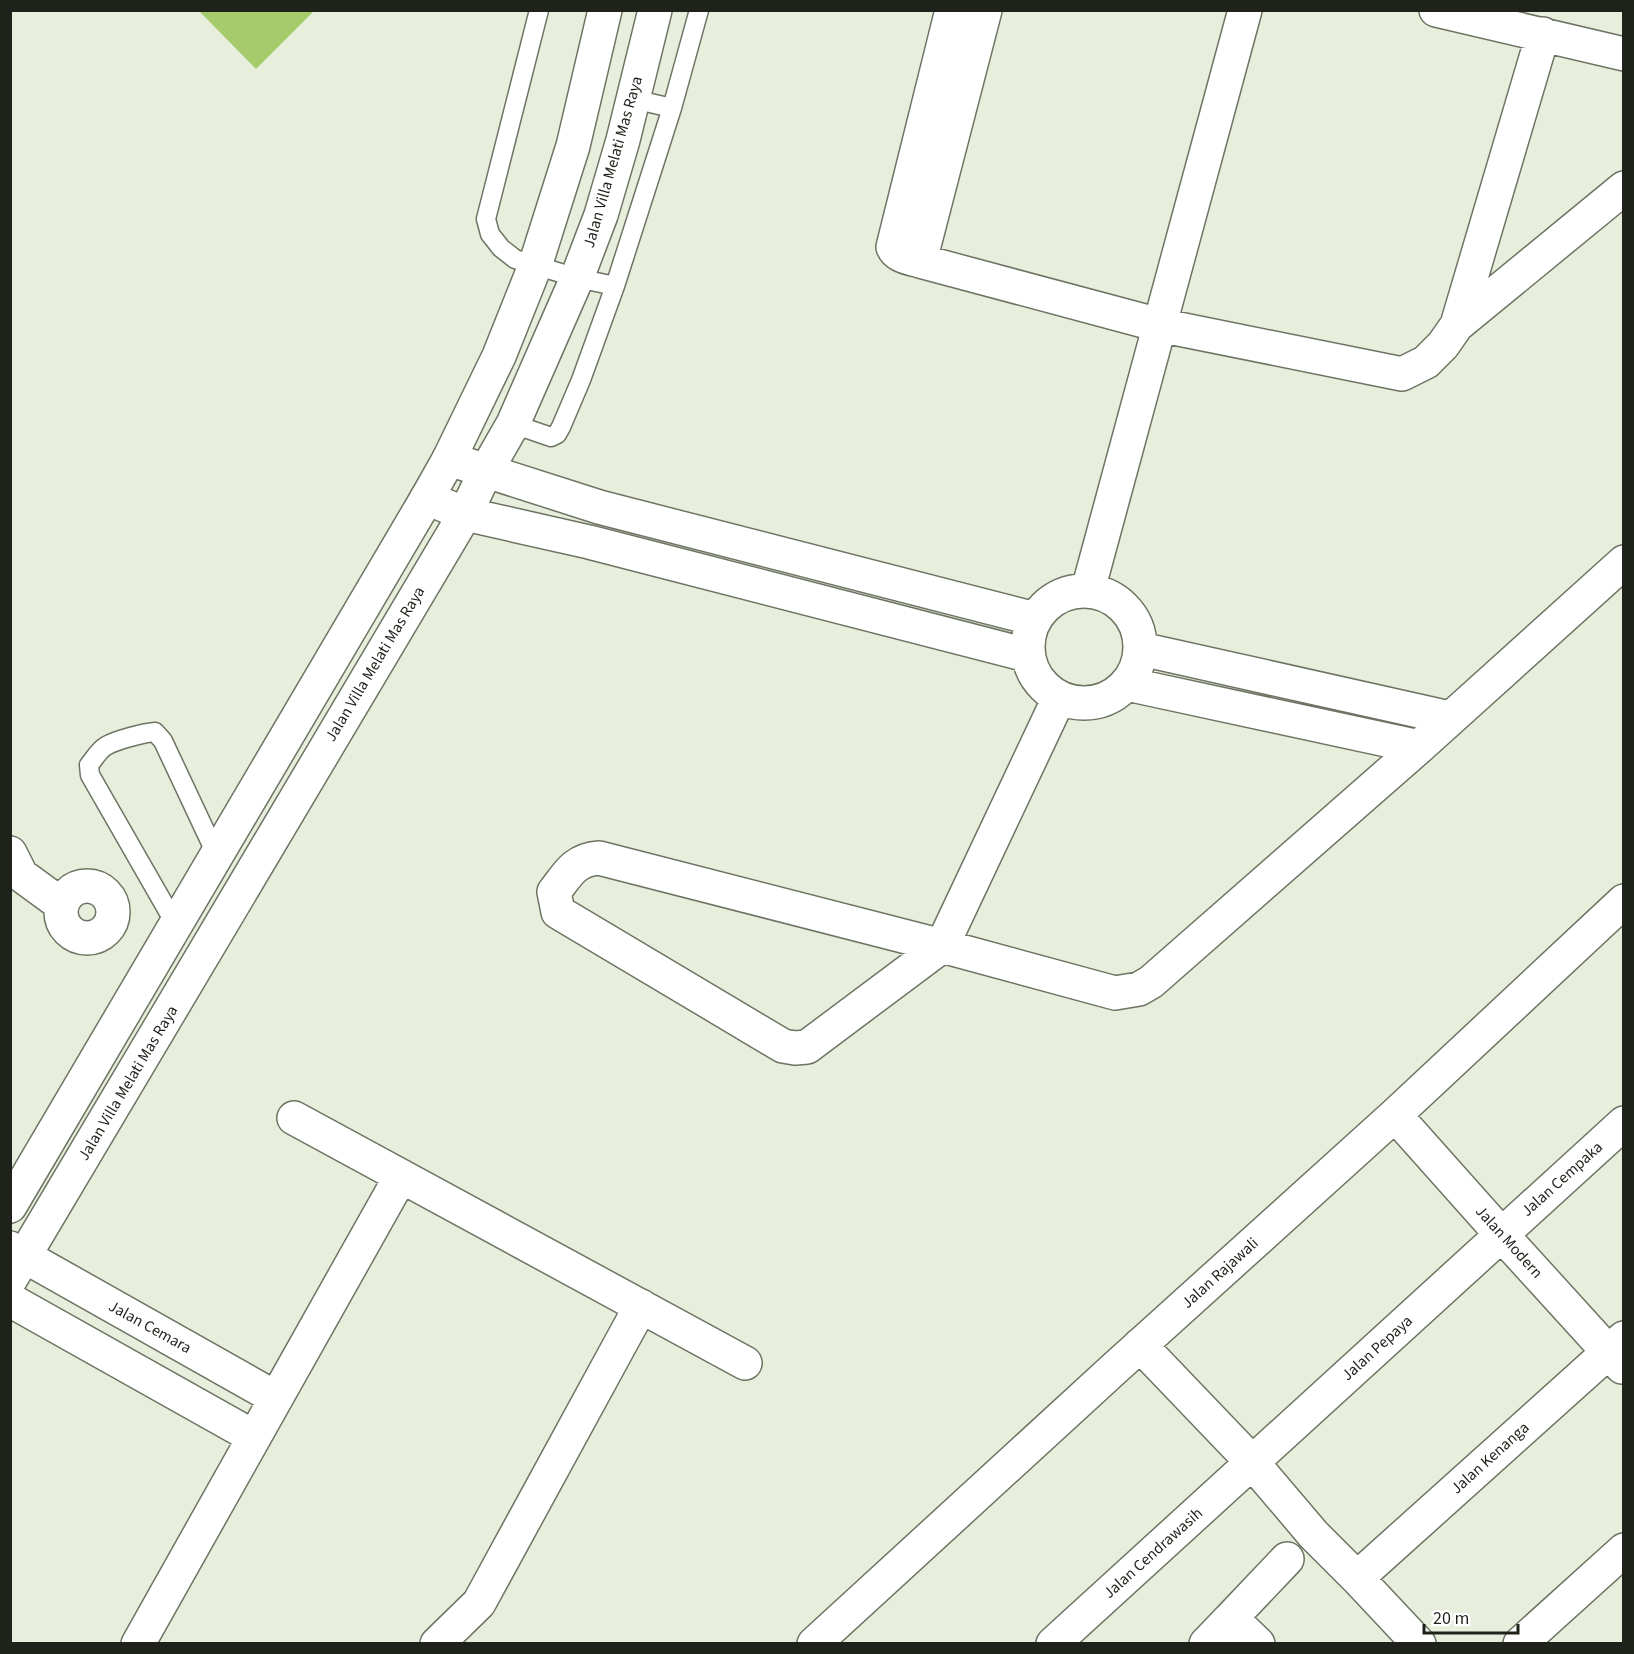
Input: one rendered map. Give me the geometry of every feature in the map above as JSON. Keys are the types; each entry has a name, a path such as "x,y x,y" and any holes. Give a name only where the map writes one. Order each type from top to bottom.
{"street":[{"path":"10,1206 449,459 499,356 535,266 573,146 605,10"},
{"name":"Jalan Villa Melati Mas Raya","path":"15,1261 465,514 513,424 577,278 601,215 655,10"},
{"path":"952,10 893,247 895,252 920,261 1159,325 1402,374 1426,362 1443,345 1457,325 1623,188"},
{"path":"920,261 985,10"},
{"path":"1088,590 1245,10"},
{"path":"1436,10 1623,54"},
{"path":"1457,325 1543,34"},
{"path":"449,459 599,507 1035,619"},
{"path":"427,498 465,514 589,542 1027,655"},
{"path":"1059,698 942,946 807,1047 783,1046 558,912 555,892 573,867 586,859 598,858 942,946 1115,993 1139,989 1151,982 1419,747 1623,562"},
{"path":"1088,590 1117,600 1130,614 1138,631 1141,649 1137,668 1127,684 1113,696 1095,703 1076,704 1059,698 1044,688 1033,673 1027,655 1028,636 1035,619 1047,604 1063,594 1088,590"},
{"path":"1141,649 1450,718"},
{"path":"1127,684 1419,747"},
{"path":"10,853 21,875 62,905"},
{"name":"Jalan Rajawali","path":"814,1644 1395,1115 1623,901"},
{"name":"Jalan Modern","path":"1395,1115 1501,1234 1618,1352"},
{"path":"294,1118 745,1363"},
{"name":"Jalan Cempaka","path":"1501,1234 1623,1123"},
{"path":"138,1644 401,1176"},
{"name":"Jalan Pepaya","path":"1252,1462 1501,1234"},
{"name":"Jalan Cemara","path":"15,1261 276,1398"},
{"path":"10,1300 254,1437"},
{"path":"437,1644 480,1603 641,1306"},
{"path":"1140,1345 1252,1462 1313,1534 1419,1644"},
{"name":"Jalan Kenanga","path":"1357,1578 1618,1352"},
{"name":"Jalan Cendrawasih","path":"1053,1644 1252,1462"},
{"path":"1521,1644 1623,1550"},
{"path":"1206,1644 1287,1559"},
{"path":"1231,1618 1258,1644"}],"lane":[{"path":"539,10 486,219 490,234 501,248 514,258 577,278 615,286"},
{"path":"513,424 551,436 557,434 561,428 615,286 672,108 699,10"},
{"path":"633,99 672,108"},
{"path":"176,925 90,775 89,765 96,755 105,746 154,732 163,741 217,856"}],"shaded area":[{"path":"199,11 314,11 256,69"}]}
